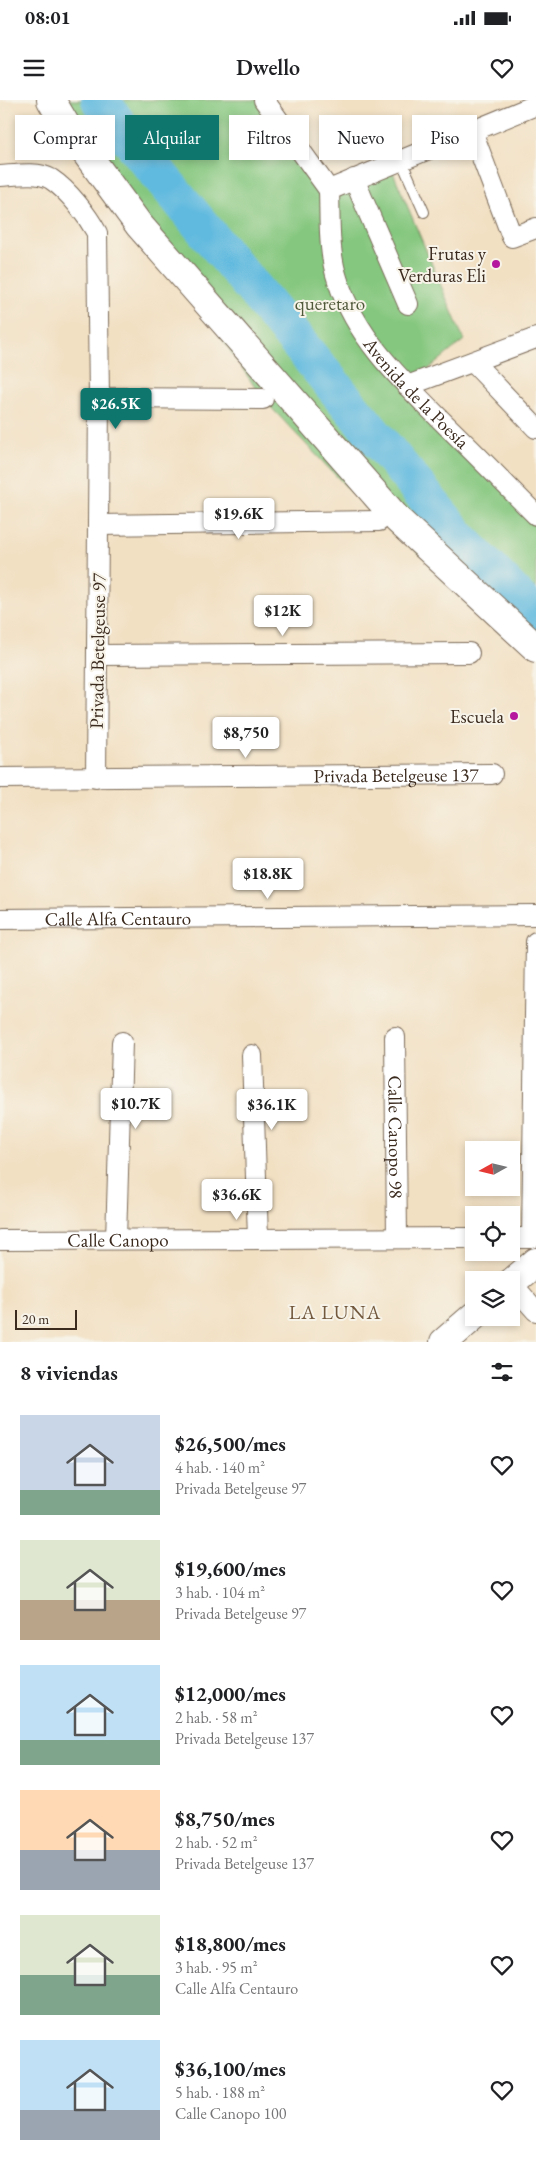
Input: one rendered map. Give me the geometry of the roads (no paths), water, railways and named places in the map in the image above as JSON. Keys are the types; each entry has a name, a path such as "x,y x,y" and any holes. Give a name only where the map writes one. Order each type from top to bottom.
{"main road":[{"path":"51,100 67,127 139,225 398,520 536,648"},
{"path":"519,1271 535,1248"},
{"path":"444,1342 465,1324"}],"street":[{"path":"264,100 328,190 401,160"},
{"path":"477,129 526,105"},
{"path":"477,144 512,237 536,228"},
{"name":"Privada Betelgeuse 97","path":"0,176 30,174 50,179 83,210 98,233 99,398 96,778"},
{"path":"354,179 408,304"},
{"name":"Avenida de la Poesía","path":"328,190 331,245 337,279 349,310 369,342 407,386 536,515"},
{"path":"407,386 536,338"},
{"path":"473,362 536,428"},
{"path":"99,398 263,399"},
{"path":"98,525 379,521"},
{"path":"97,656 469,653"},
{"name":"Privada Betelgeuse 137","path":"0,778 492,774"},
{"name":"Calle Alfa Centauro","path":"0,919 536,916"},
{"path":"520,1242 535,1248 536,942"},
{"name":"Calle Canopo 98","path":"395,1037 397,1238"},
{"path":"116,1239 122,1042"},
{"path":"252,1055 258,1239"},
{"name":"Calle Canopo","path":"0,1240 465,1238"},
{"path":"520,1293 536,1310"}],"lane":[{"path":"401,160 424,212"}],"waterway":[{"path":"100,100 123,131 461,540 536,616"}],"place":[{"name":"Frutas y Verduras Eli","path":"496,264"},
{"name":"Escuela","path":"514,716"}],"district":[{"name":"LA LUNA","path":"335,1312"}],"park label":[{"name":"queretaro","path":"330,303"}]}
